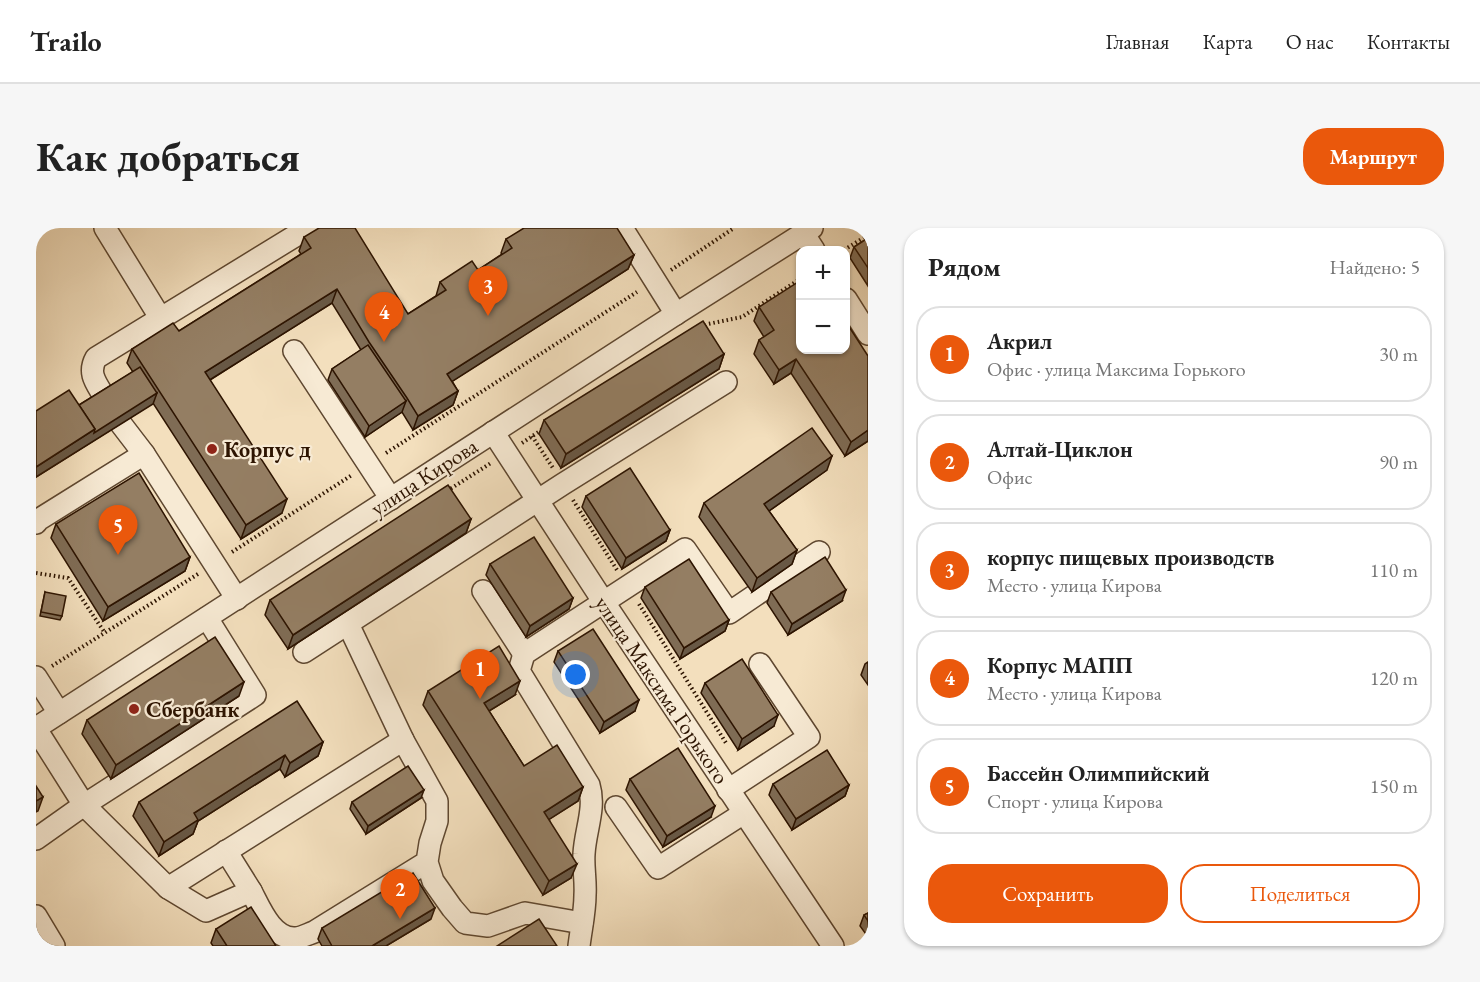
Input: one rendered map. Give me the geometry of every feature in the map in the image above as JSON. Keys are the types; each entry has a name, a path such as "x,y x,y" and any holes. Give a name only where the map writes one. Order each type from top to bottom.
{"street":[{"path":"105,228 161,319"},
{"path":"105,398 92,373 92,365 96,358 308,228"},
{"path":"621,228 676,314"},
{"name":"улица Кирова","path":"36,728 676,314 810,237"},
{"path":"847,300 868,334"},
{"path":"294,351 391,499"},
{"path":"304,652 563,484 726,382"},
{"path":"121,424 144,454 237,598"},
{"name":"улица Максима Горького","path":"493,432 603,602 833,946"},
{"path":"36,523 144,454"},
{"path":"579,946 585,896 584,854 592,795 589,785 519,671 524,654 685,549 729,613 819,552"},
{"path":"483,591 524,654"},
{"path":"36,839 84,805 255,695 207,618"},
{"path":"348,624 403,740 437,801 437,821 427,862 433,881 452,908 465,923 488,926 525,913 582,923"},
{"path":"728,789 809,737 760,664"},
{"path":"36,677 59,713"},
{"path":"36,728 84,805 168,888 206,911 250,891"},
{"path":"168,888 403,740"},
{"path":"616,807 657,868 744,813"},
{"path":"226,851 264,917 281,936 296,938 314,932 427,862"},
{"path":"36,916 54,946"}],"path":[{"path":"850,246 868,235"},
{"path":"698,330 708,324 742,317 796,282"},
{"path":"519,445 552,424"},
{"path":"532,436 728,747"},
{"path":"36,573 68,578 105,633"}],"building":[{"path":"319,228 355,228 408,314 446,290 440,282 472,261 478,270 512,248 506,239 524,228 617,228 634,255 447,374 458,391 418,416 337,289 205,372 287,499 246,525 132,349 173,323 179,331 311,248 304,237"},
{"path":"868,238 868,268 854,247"},
{"path":"796,283 796,354 850,354 850,328 868,356 868,430 851,442 796,359 779,370 759,340 774,330 759,307"},
{"path":"703,321 724,354 566,454 544,420"},
{"path":"368,345 406,401 369,426 332,369"},
{"path":"140,367 157,393 94,433 95,429 79,405"},
{"path":"69,390 95,429 36,467 36,411"},
{"path":"812,428 832,456 764,504 797,550 757,578 704,503"},
{"path":"630,468 670,530 626,558 586,496"},
{"path":"139,473 190,557 108,607 56,524"},
{"path":"448,485 471,519 293,635 270,600"},
{"path":"534,537 573,598 530,626 490,564"},
{"path":"825,557 846,590 792,624 771,592"},
{"path":"689,559 729,620 684,648 645,587"},
{"path":"45,592 66,596 62,616 41,612"},
{"path":"593,629 639,700 604,722 558,651"},
{"path":"215,637 244,682 116,765 87,720"},
{"path":"499,646 520,681 484,703 524,766 557,745 583,787 544,812 577,864 549,881 428,691"},
{"path":"742,659 778,715 742,739 705,683"},
{"path":"297,701 323,742 290,763 285,755 194,813 198,820 164,842 139,802"},
{"path":"678,748 715,806 667,836 630,779"},
{"path":"827,750 849,785 796,819 773,784"},
{"path":"408,766 424,790 368,826 352,802"},
{"path":"36,786 43,797 36,801"},
{"path":"413,873 435,908 372,946 332,946 322,928"},
{"path":"251,907 276,946 227,946 216,929"},
{"path":"539,919 557,946 497,946"}],"place":[{"name":"корпус пищевых производств","path":"488,316"},
{"name":"Корпус МАПП","path":"384,342"},
{"name":"Корпус д","path":"212,449"},
{"name":"Бассейн Олимпийский","path":"118,555"},
{"name":"Акрил","path":"480,699"},
{"name":"Сбербанк","path":"134,709"},
{"name":"Алтай-Циклон","path":"400,919"}]}
